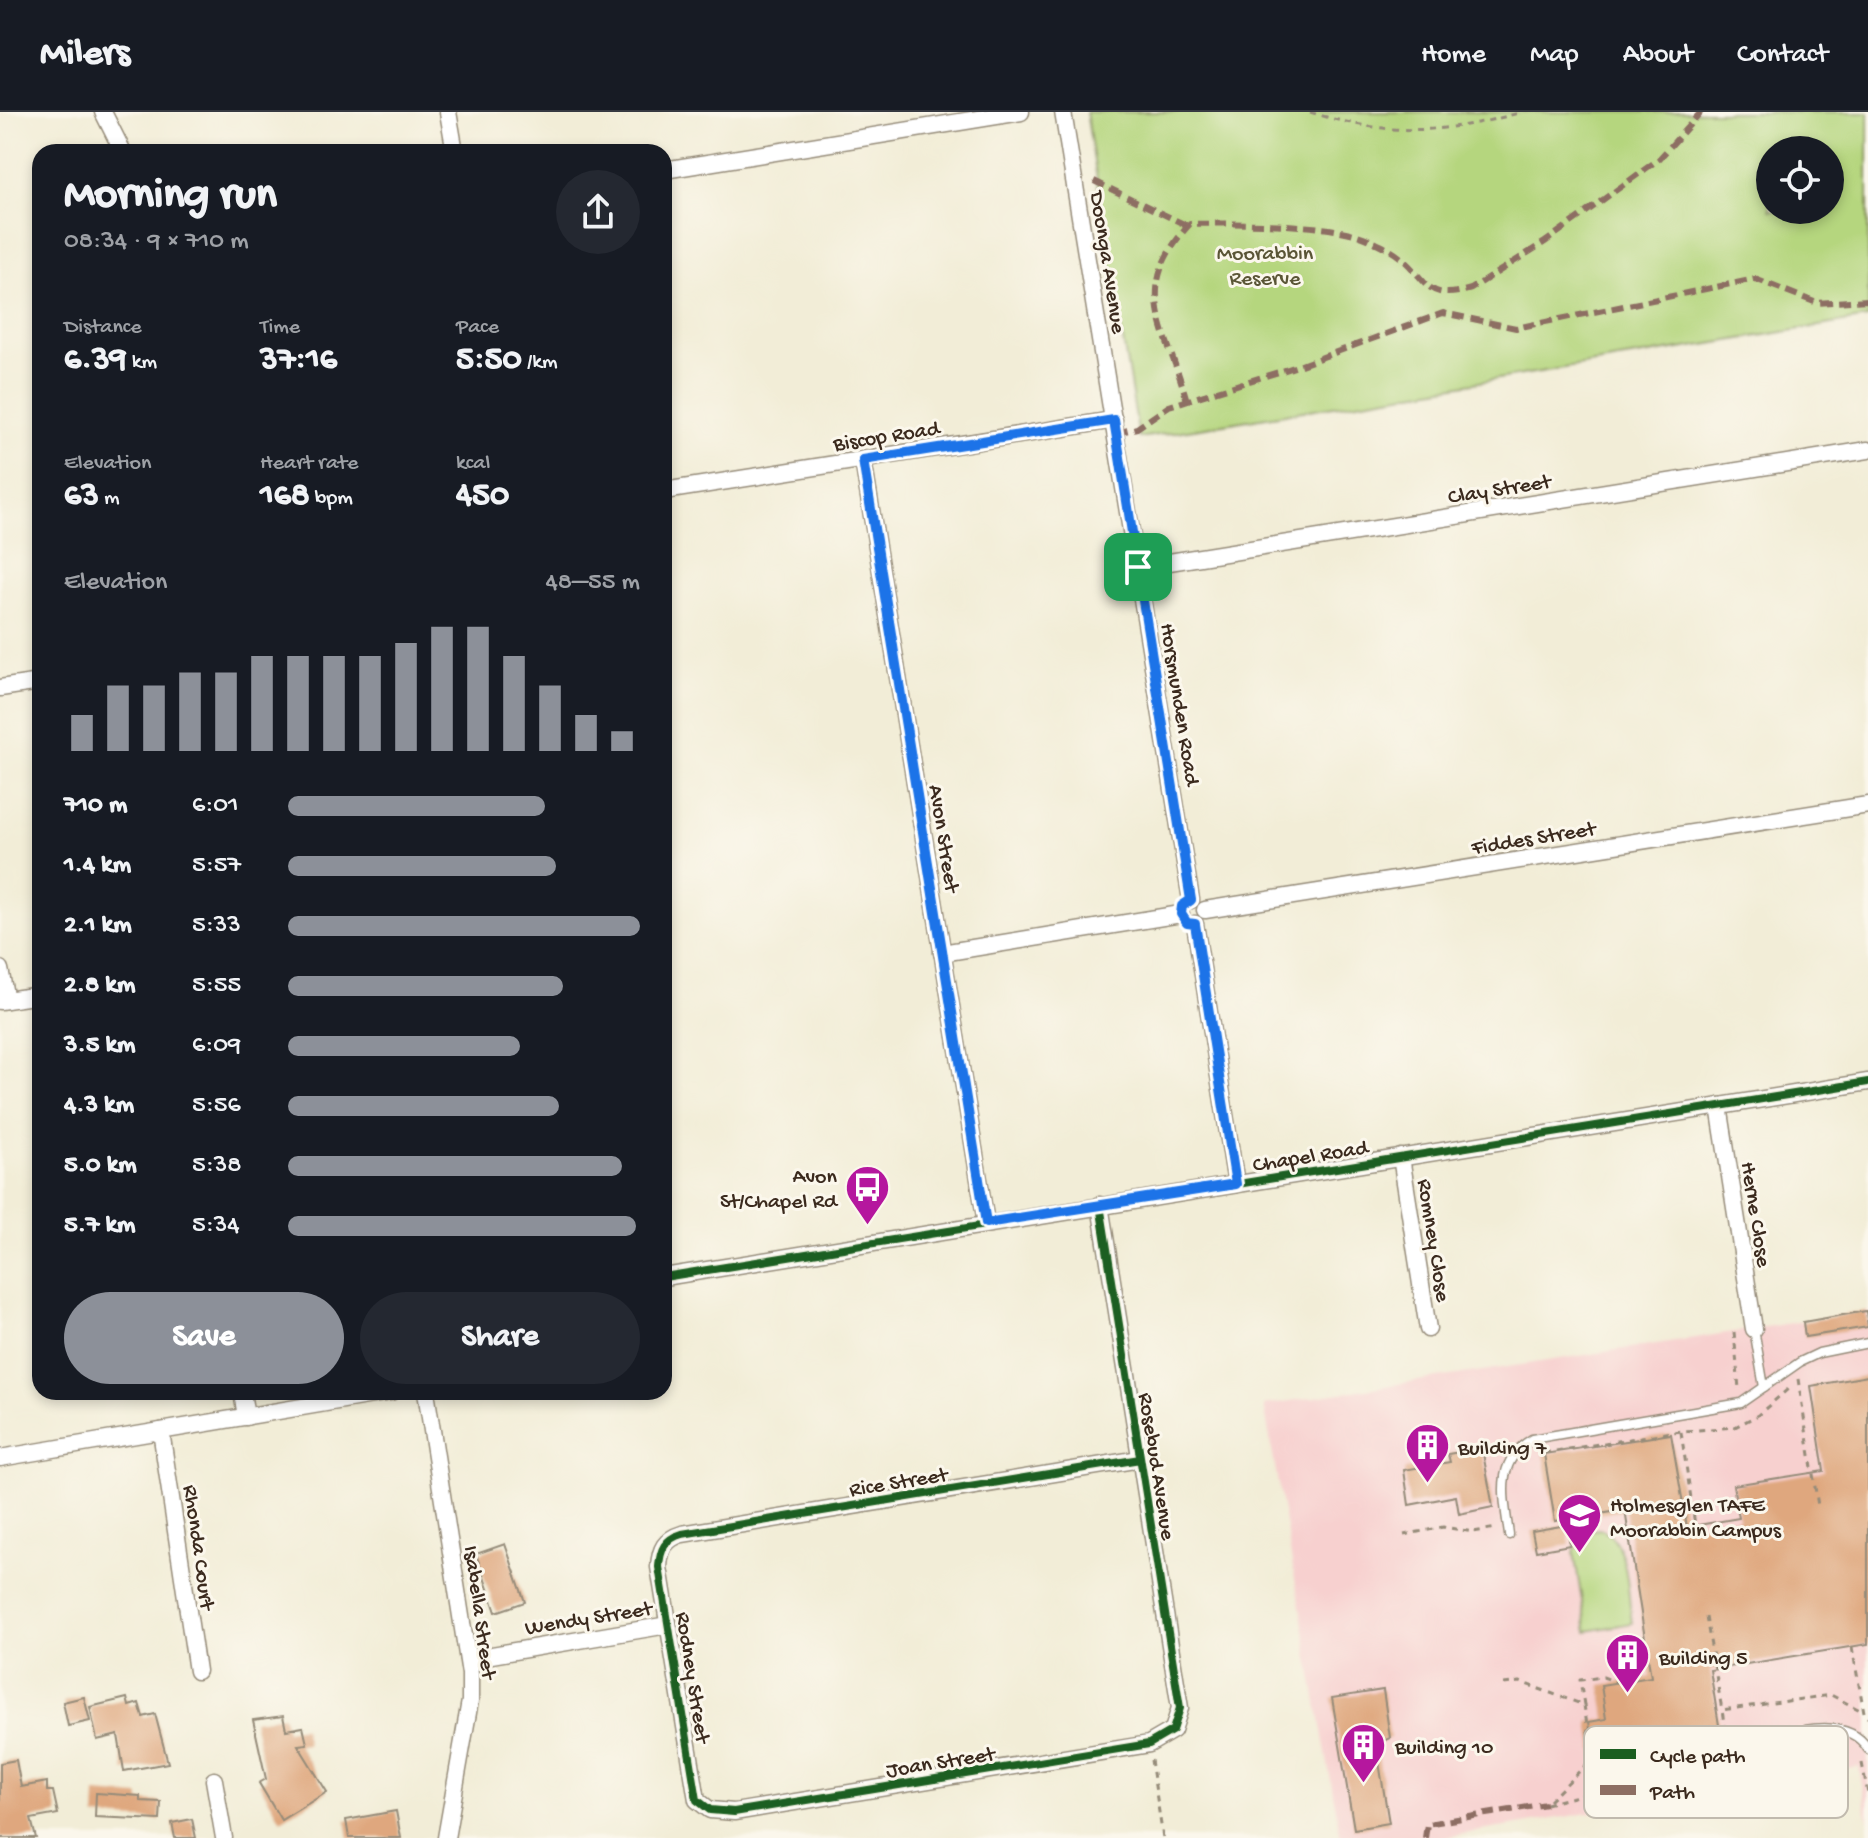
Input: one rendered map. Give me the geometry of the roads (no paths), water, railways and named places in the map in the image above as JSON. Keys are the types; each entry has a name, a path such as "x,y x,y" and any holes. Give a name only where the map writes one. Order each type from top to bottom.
{"street":[{"path":"103,112 119,144"},
{"path":"448,112 454,144"},
{"path":"672,169 1021,112"},
{"name":"Doonga Avenue","path":"1063,112 1114,420"},
{"name":"Biscop Road","path":"672,490 1114,420"},
{"name":"Horsmunden Road","path":"1114,420 1186,907"},
{"name":"Clay Street","path":"1138,567 1868,450"},
{"name":"Avon Street","path":"863,460 986,1223"},
{"path":"0,688 32,683"},
{"name":"Fiddes Street","path":"1205,910 1868,805"},
{"path":"942,953 1186,907 1198,901 1205,910 1202,921 1187,923 1186,907"},
{"path":"1195,924 1236,1184"},
{"path":"0,969 3,1001 32,996"},
{"name":"Chapel Road","path":"672,1276 1868,1082"},
{"name":"Herne Close","path":"1719,1106 1754,1329"},
{"name":"Romney Close","path":"1401,1157 1428,1329"},
{"name":"Rosebud Avenue","path":"1100,1205 1180,1708 1173,1730"},
{"path":"243,1400 246,1417"},
{"path":"0,1458 345,1400"},
{"name":"Isabella Street","path":"427,1400 468,1659 470,1701 446,1838"},
{"name":"Rhonda Court","path":"161,1431 197,1671"},
{"name":"Rice Street","path":"664,1544 682,1534 1140,1459"},
{"name":"Rodney Street","path":"664,1544 659,1567 695,1793 697,1800 710,1810"},
{"name":"Wendy Street","path":"468,1659 668,1625"},
{"name":"Joan Street","path":"710,1810 734,1812 1149,1744 1173,1730"},
{"path":"214,1780 224,1838"}],"lane":[{"path":"1754,1329 1764,1387"},
{"path":"1509,1530 1503,1491 1505,1468 1510,1457 1532,1439 1741,1403 1783,1371 1819,1353 1868,1343"},
{"path":"1848,1731 1867,1746"}],"place":[{"name":"Avon St/Chapel Rd","path":"868,1226"},
{"name":"Building 7","path":"1427,1485"},
{"name":"Holmesglen TAFE Moorabbin Campus","path":"1579,1555"},
{"name":"Building 5","path":"1628,1695"},
{"name":"Building 10","path":"1364,1784"}],"park label":[{"name":"Moorabbin Reserve","path":"1265,264"}]}
